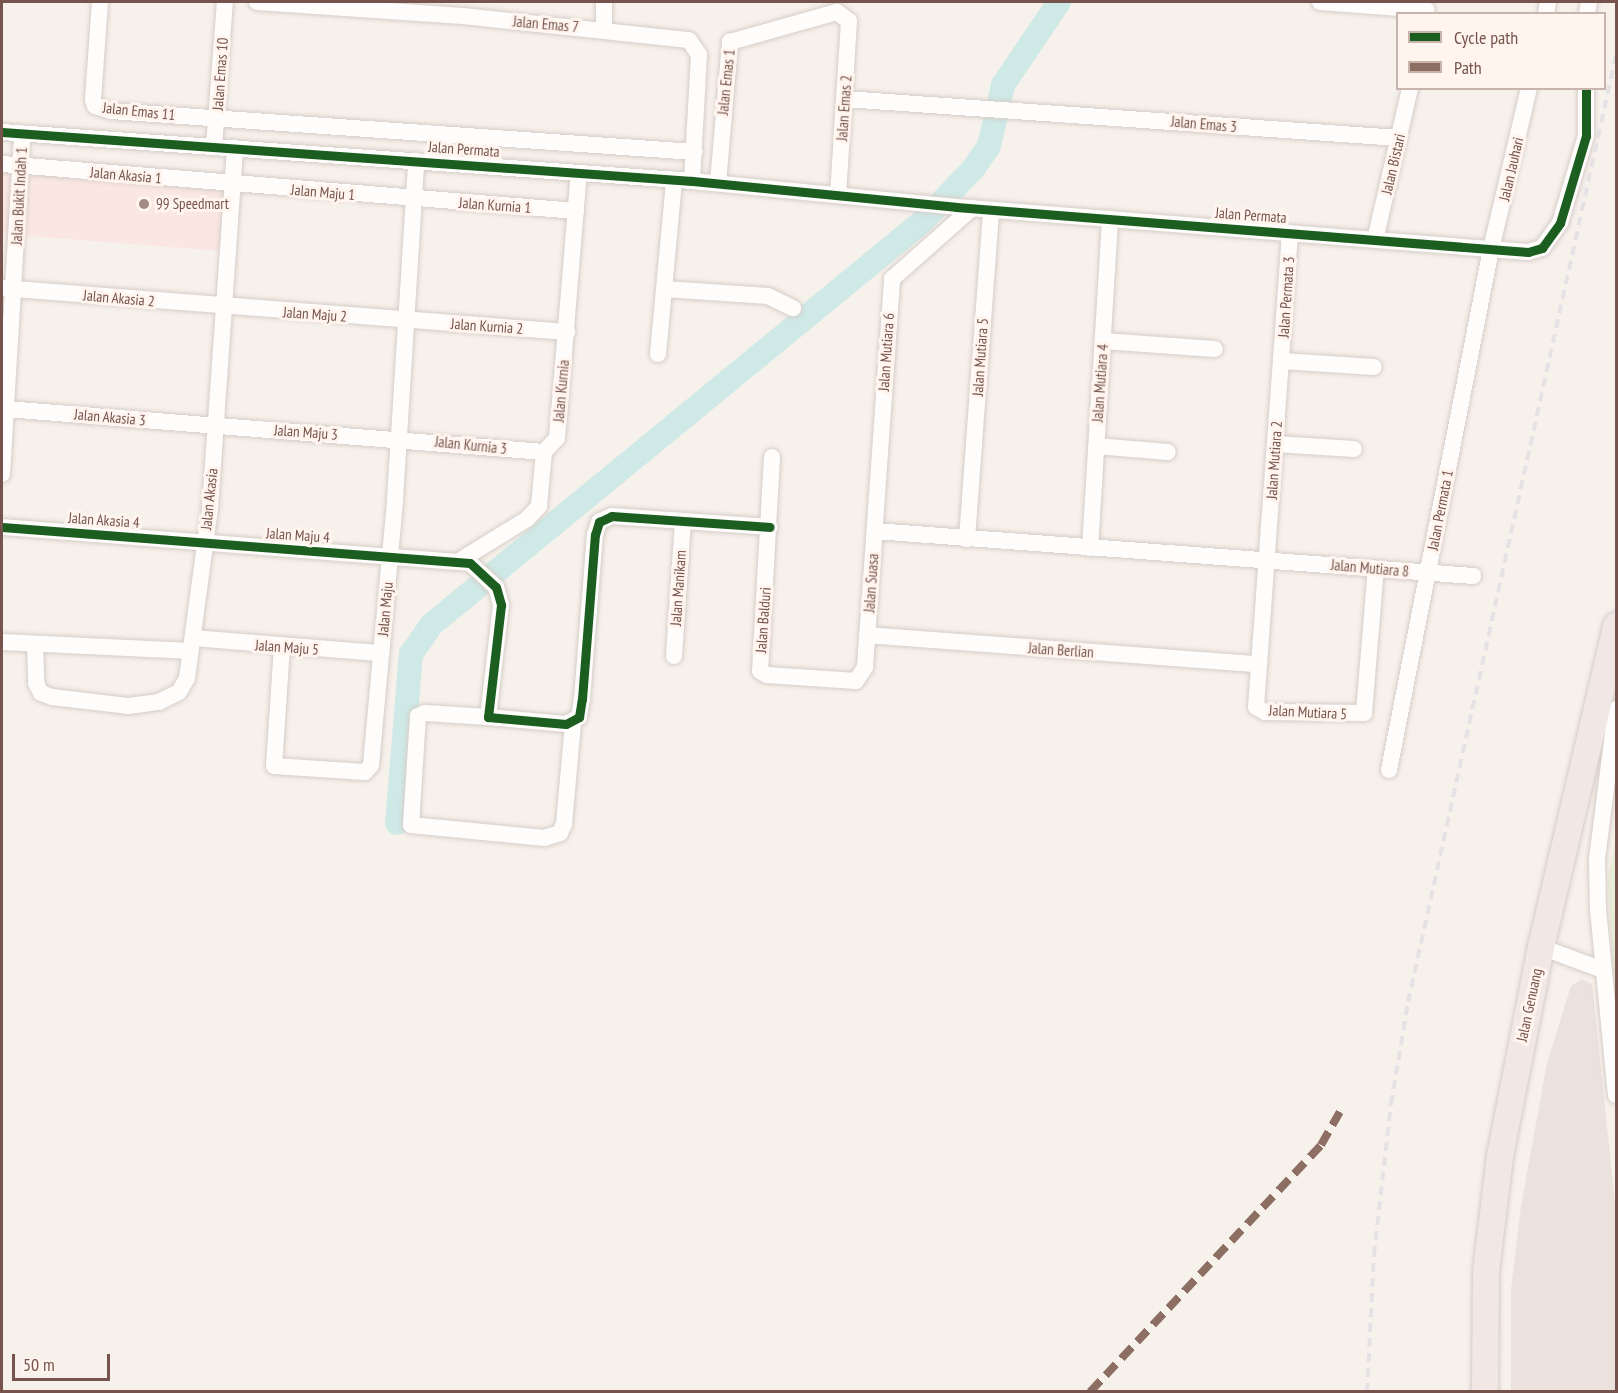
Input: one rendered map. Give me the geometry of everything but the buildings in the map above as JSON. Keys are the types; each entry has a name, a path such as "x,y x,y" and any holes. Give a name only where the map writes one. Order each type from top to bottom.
{"highway":[{"name":"Jalan Genuang","path":"1485,1392 1484,1323 1492,1210 1617,626"},
{"name":"Jalan Genuang","path":"1497,1392 1497,1267 1504,1204 1548,948 1617,679"}],"street":[{"name":"Jalan Emas 11","path":"100,2 95,106 217,118"},
{"name":"Jalan Emas 10","path":"214,147 225,2"},
{"name":"Jalan Emas 7","path":"257,2 463,9 604,29 680,36 698,50 692,181"},
{"path":"604,2 604,29"},
{"path":"1320,2 1427,8"},
{"name":"Jalan Emas 1","path":"718,183 730,42 837,12 849,21"},
{"name":"Jalan Emas 2","path":"838,195 849,21"},
{"name":"Jalan Bistari","path":"1375,240 1410,90"},
{"name":"Jalan Jauhari","path":"1491,249 1529,90"},
{"name":"Jalan Permata","path":"2,132 718,183 964,208 1491,249 1542,248 1560,223 1578,167 1586,136 1586,90"},
{"name":"Jalan Emas 3","path":"845,99 1399,138"},
{"path":"217,118 695,152"},
{"name":"Jalan Bukit Indah 1","path":"2,474 6,409 8,288 21,166 22,134"},
{"name":"Jalan Akasia","path":"36,645 36,683 41,693 129,706 159,702 179,692 187,678 205,543 235,148"},
{"name":"Jalan Maju","path":"282,646 274,762 279,768 361,773 370,769 390,557 416,161"},
{"name":"Jalan Akasia 1","path":"2,164 232,185"},
{"name":"Jalan Kurnia","path":"459,561 536,511 544,452 557,438 579,173"},
{"path":"658,354 674,180"},
{"name":"Jalan Maju 1","path":"232,185 414,199"},
{"name":"Jalan Kurnia 1","path":"414,199 576,211"},
{"name":"Jalan Mutiara 6","path":"875,531 892,279 964,208"},
{"name":"Jalan Mutiara 5","path":"967,539 990,210"},
{"name":"Jalan Mutiara 4","path":"1090,548 1110,219"},
{"name":"Jalan Permata 3","path":"1282,361 1290,233"},
{"name":"Jalan Permata 1","path":"1389,770 1491,249"},
{"name":"Jalan Akasia 2","path":"8,288 224,307"},
{"path":"665,289 768,296 793,308"},
{"name":"Jalan Maju 2","path":"224,307 407,321"},
{"name":"Jalan Kurnia 2","path":"407,321 567,332"},
{"path":"1103,341 1215,349"},
{"path":"1282,361 1374,367"},
{"name":"Jalan Mutiara 2","path":"1266,560 1282,361"},
{"name":"Jalan Akasia 3","path":"6,409 214,426"},
{"name":"Jalan Maju 3","path":"214,426 398,438"},
{"name":"Jalan Kurnia 3","path":"398,438 544,452"},
{"path":"1275,444 1354,449"},
{"path":"1096,446 1168,452"},
{"name":"Jalan Balduri","path":"772,457 761,674 856,681 865,667 867,635"},
{"path":"573,723 425,713 418,716 411,825 543,838 560,833 564,824 573,723 579,717 586,674 596,527 612,516 770,527"},
{"name":"Jalan Manikam","path":"674,656 683,521"},
{"name":"Jalan Akasia 4","path":"2,527 205,543"},
{"path":"875,531 1266,560"},
{"name":"Jalan Suasa","path":"867,635 875,531"},
{"name":"Jalan Maju 4","path":"205,543 459,561 478,569 496,587 501,612 488,717"},
{"name":"Jalan Mutiara 5","path":"1266,560 1254,704 1260,710 1364,713 1376,568"},
{"name":"Jalan Mutiara 8","path":"1266,560 1473,576"},
{"name":"Jalan Berlian","path":"867,635 1256,664"},
{"name":"Jalan Maju 5","path":"2,642 36,645 282,646 381,653"},
{"path":"1617,709 1598,860 1603,970 1617,1095"},
{"path":"1548,948 1603,970"}],"shaded area":[{"path":"2,160 237,180 233,252 2,234"},
{"path":"1582,979 1592,984 1616,1213 1616,1391 1511,1391 1511,1289 1521,1206 1547,1063 1571,986"}],"green space":[{"path":"1616,837 1616,1041 1608,880"}],"waterway":[{"path":"397,823 411,654 431,625 923,221 973,169 989,146 1003,85 1059,2"}],"railway":[{"path":"1367,1392 1374,1255 1391,1104 1408,1002 1616,55"}],"marked path":[{"path":"1090,1392 1321,1145 1341,1110"}],"cycle path":[{"path":"2,132 692,181 956,207 1528,252 1542,248 1560,223 1586,136 1586,90"},
{"path":"2,527 470,563 496,587 501,605 488,717 566,724 579,717 582,699 595,535 599,522 612,516 770,527"}],"place":[{"name":"99 Speedmart","path":"144,204"}]}
